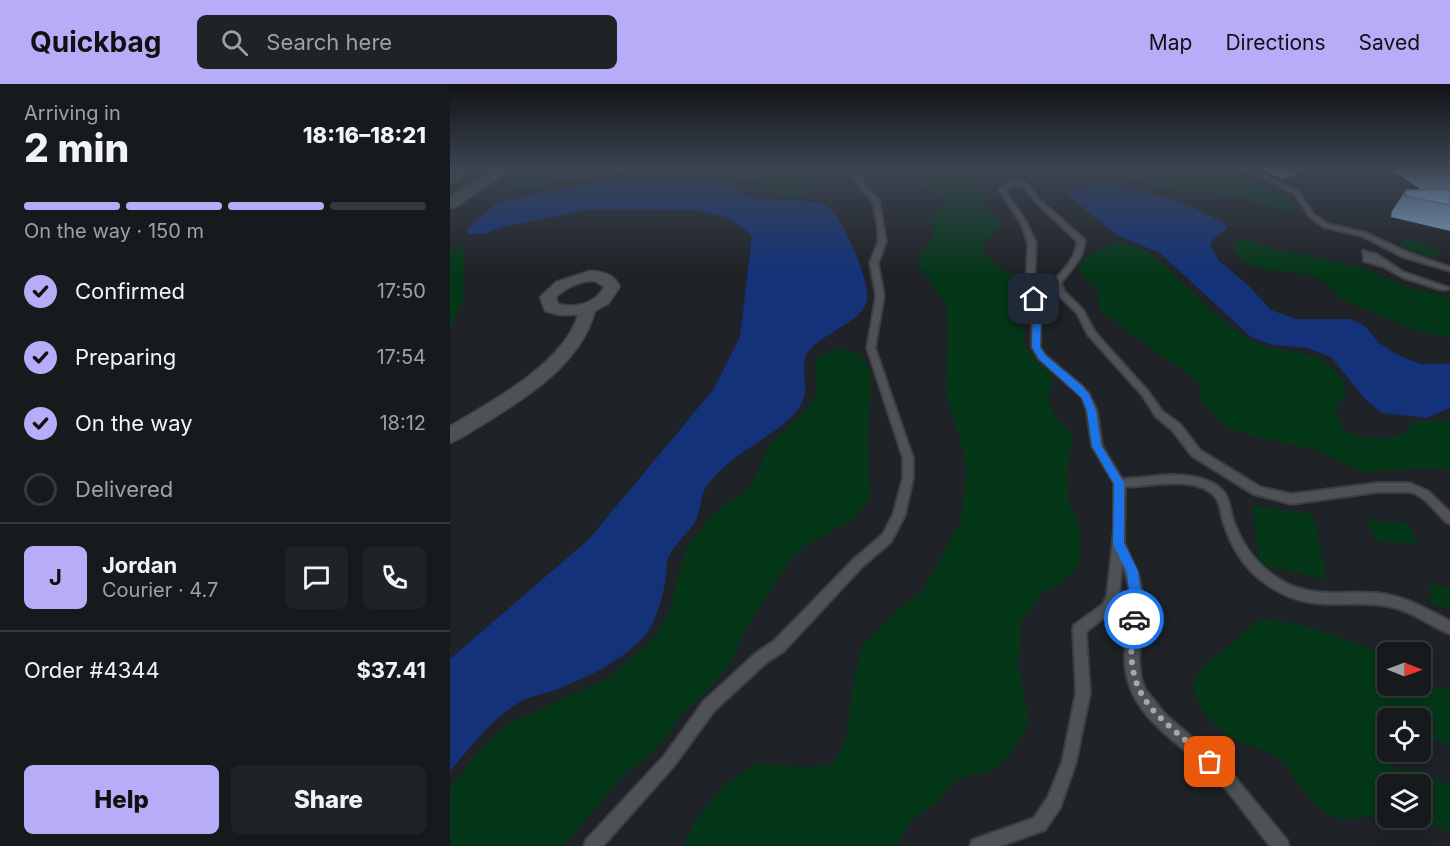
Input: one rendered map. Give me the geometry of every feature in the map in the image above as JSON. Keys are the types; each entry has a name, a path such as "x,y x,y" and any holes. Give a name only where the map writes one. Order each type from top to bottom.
{"street":[{"path":"450,435 518,392 555,361 580,332 588,308"}],"lane":[{"path":"592,846 669,760 709,706 762,658 779,646 859,562 887,538 899,515 908,478 908,458 872,348 880,296 873,264 882,242 877,204"},
{"path":"978,846 1039,824 1054,802 1069,762 1083,693 1079,629 1107,608 1113,596 1119,544 1119,483 1096,446 1092,411 1086,396 1042,357 1036,347 1036,308 1030,288 1032,243 1024,223 1011,204"},
{"path":"1041,204 1081,240 1082,247 1077,258 1057,283 1060,292 1080,312 1091,333 1145,393 1159,414 1176,428 1202,458 1257,491 1292,499 1389,486 1419,489 1435,501 1450,519"},
{"path":"1304,204 1312,216 1326,226 1364,234 1406,255 1450,268"},
{"path":"1384,265 1407,277 1449,288"},
{"path":"1119,483 1187,480 1211,487 1224,503 1226,515 1244,554 1254,568 1268,580 1300,596 1316,600 1392,601 1413,608 1450,628"},
{"path":"1119,544 1132,571 1136,587 1137,606 1131,661 1137,688 1154,711 1179,737 1222,773 1281,846"}],"green space":[{"path":"980,204 1000,220 1002,226 983,242 982,250 993,262 1018,279 1025,345 1037,361 1050,372 1053,379 1048,400 1055,417 1073,435 1066,476 1070,504 1077,519 1081,542 1079,564 1059,585 1045,591 1021,621 1018,664 1029,722 1009,757 984,774 972,774 954,782 938,801 911,821 896,846 683,846 697,818 725,785 756,764 808,767 832,765 845,741 856,669 863,645 890,617 924,589 961,520 966,483 965,457 946,393 948,316 945,302 920,268 919,257 933,235 931,217 944,205"},
{"path":"1259,204 1294,204 1295,207 1292,210 1279,210"},
{"path":"1405,238 1440,250 1435,258 1400,246"},
{"path":"1238,240 1249,240 1279,251 1360,267 1409,288 1450,297 1450,338 1420,332 1338,298 1330,286 1319,278 1256,267 1243,260 1233,249"},
{"path":"1117,243 1128,244 1147,251 1216,314 1249,339 1272,348 1307,354 1328,364 1345,387 1345,398 1338,404 1335,411 1344,430 1366,437 1382,438 1405,432 1414,421 1445,421 1450,418 1450,471 1435,468 1363,472 1317,450 1248,435 1230,428 1202,402 1198,382 1099,310 1099,293 1085,278 1079,265 1094,252"},
{"path":"465,245 463,301 450,328 450,251"},
{"path":"835,349 855,351 864,358 872,377 867,435 870,498 853,520 805,546 790,560 748,625 728,667 707,692 685,711 655,752 623,775 564,846 450,846 450,788 480,750 508,725 610,677 653,639 669,613 687,546 719,508 746,491 760,468 768,447 808,408 816,393 815,359"},
{"path":"1252,506 1313,514 1327,580 1260,564"},
{"path":"1367,520 1407,523 1418,544 1377,541"},
{"path":"1428,583 1450,589 1450,608 1432,604"},
{"path":"1261,619 1291,623 1336,636 1377,652 1377,696 1431,696 1431,685 1450,690 1450,745 1431,739 1431,708 1377,708 1377,762 1388,762 1398,770 1421,770 1427,774 1377,774 1377,816 1355,819 1337,818 1319,808 1312,801 1287,767 1275,756 1234,739 1212,722 1201,707 1194,690 1193,681 1204,666"},
{"path":"1431,776 1450,784 1450,832 1431,825"}],"water":[{"path":"497,204 818,204 831,210 846,233 860,264 867,300 858,315 822,339 808,352 804,366 804,396 795,413 724,467 705,489 696,520 668,558 661,602 646,635 621,657 600,670 578,681 524,700 509,709 482,734 450,771 450,659 589,539 713,390 740,337 752,235 726,217 694,210 586,210 508,226 483,234 468,234 466,231 479,217"},
{"path":"1078,204 1183,204 1225,223 1227,229 1216,237 1211,247 1219,261 1248,285 1271,310 1296,319 1349,319 1364,325 1379,343 1396,354 1420,364 1450,364 1450,408 1427,418 1382,413 1365,399 1331,357 1307,348 1272,345 1251,337 1160,253 1117,235"}],"way so far":[{"path":"1134,619 1131,661 1137,688 1154,711 1179,737 1210,762"}],"route":[{"path":"1034,299 1037,320 1036,347 1042,357 1086,396 1092,411 1096,446 1119,483 1119,544 1132,571 1136,587 1137,606 1134,619"}]}
